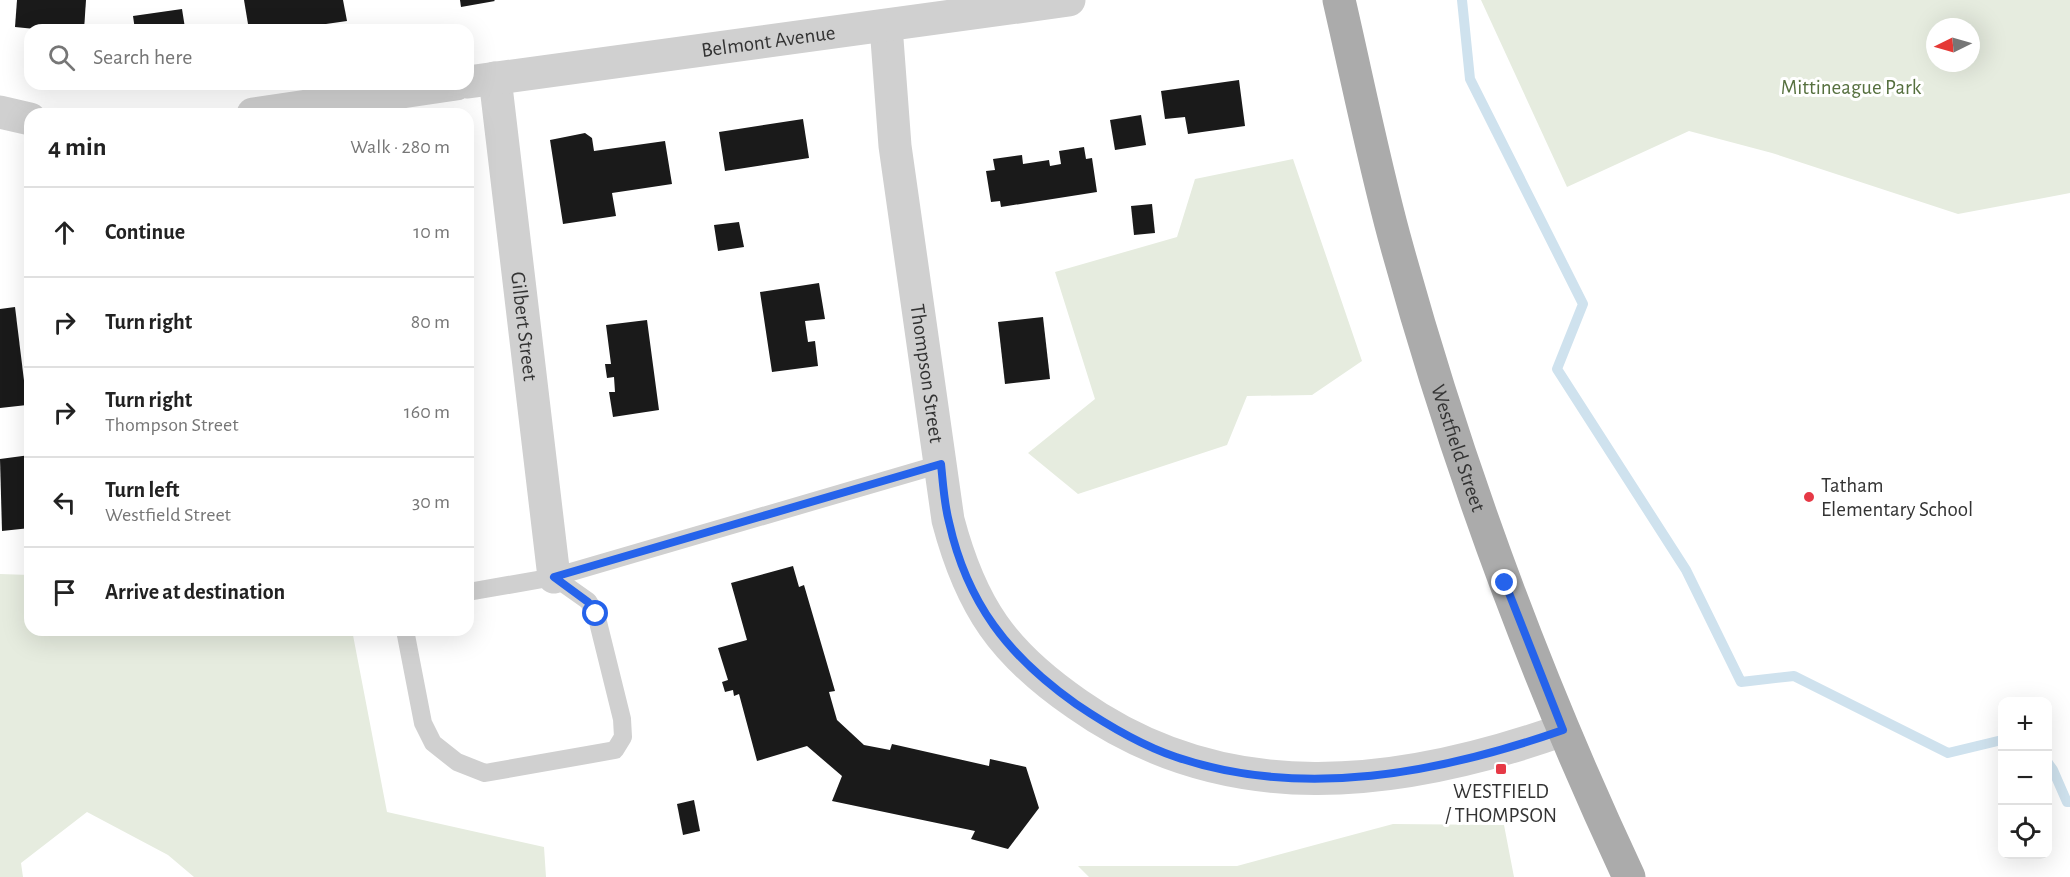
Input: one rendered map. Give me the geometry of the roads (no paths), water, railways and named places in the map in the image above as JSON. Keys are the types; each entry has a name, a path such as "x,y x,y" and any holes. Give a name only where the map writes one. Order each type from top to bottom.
{"main road":[{"name":"Westfield Street","path":"1339,0 1394,234 1433,369 1472,491 1505,583 1563,730 1629,877"}],"street":[{"name":"Belmont Avenue","path":"481,80 1069,0"},
{"name":"Thompson Street","path":"886,26 895,146 948,520 957,555 978,604 993,626 1022,659 1065,696 1112,728 1147,746 1201,765 1230,771 1288,777 1349,778 1422,770 1526,744 1563,730"},
{"name":"Gilbert Street","path":"481,80 554,577"},
{"path":"294,108 416,90"},
{"path":"0,112 24,118"}],"lane":[{"path":"474,591 554,577 941,464"},
{"path":"406,636 423,723 433,743 457,762 485,773 615,750 623,737 622,719 596,614 588,602 554,577"}],"waterway":[{"path":"1462,0 1470,79 1583,304 1557,369 1686,570 1741,682 1794,676 1948,753 1998,741"},
{"path":"2052,769 2067,802 2070,802"}],"place":[{"name":"Tatham Elementary School","path":"1809,497"},
{"name":"WESTFIELD / THOMPSON","path":"1501,769"}],"park label":[{"name":"Mittineague Park","path":"1851,87"}]}
